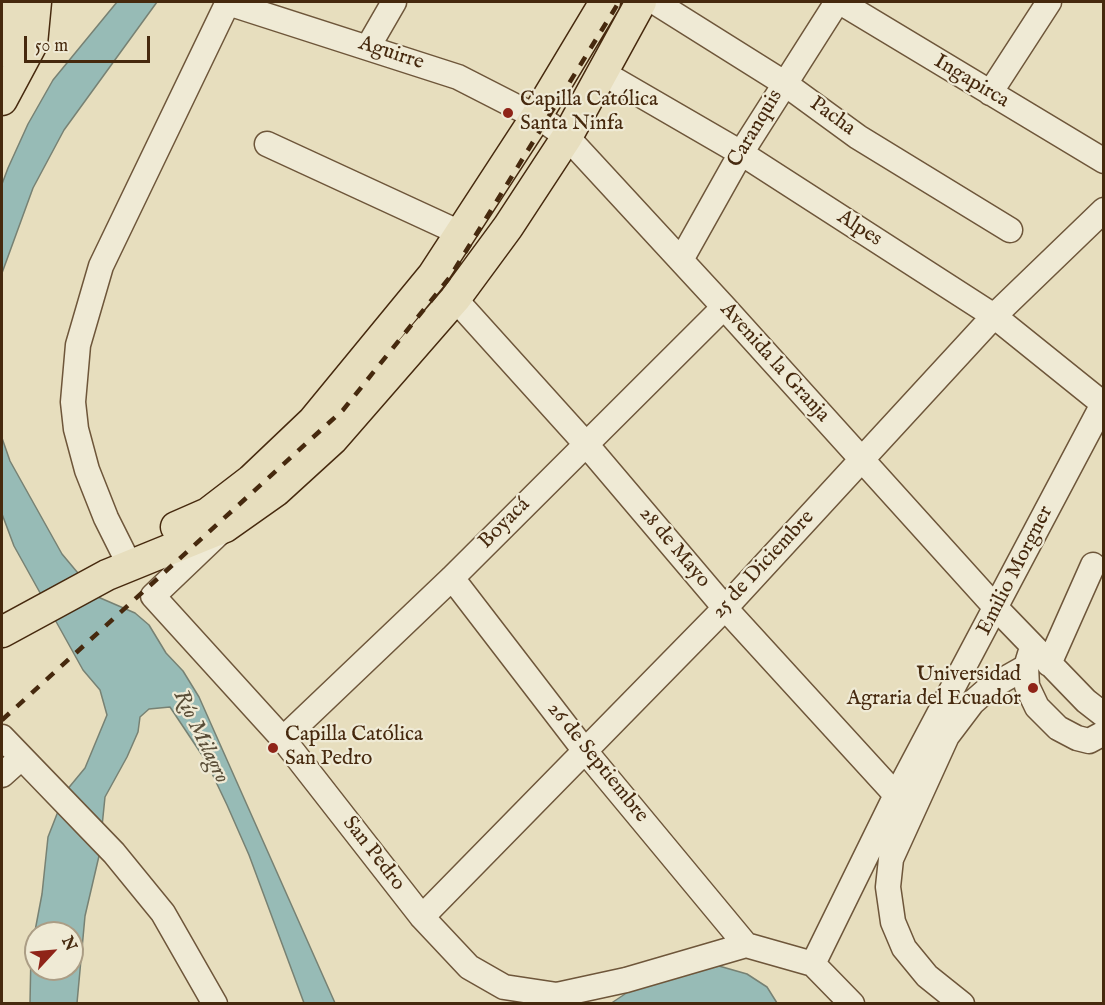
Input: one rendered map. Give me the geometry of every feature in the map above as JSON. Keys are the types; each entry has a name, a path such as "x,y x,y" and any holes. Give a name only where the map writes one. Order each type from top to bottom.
{"main road":[{"path":"2,51 12,24 8,2"},
{"path":"2,99 32,44 36,2"},
{"path":"110,564 225,528 276,491 333,439 455,299 508,227 550,125 605,2"},
{"path":"5,623 110,564 208,513 251,480 313,421 433,275 460,233 550,125 603,73 641,2"}],"street":[{"path":"110,564 102,508 76,429 73,402 78,345 101,266 228,2"},
{"name":"Aguirre","path":"228,2 458,77 550,125"},
{"path":"368,47 394,2"},
{"name":"Pacha","path":"655,2 784,83 858,137 1010,230"},
{"name":"Caranquis","path":"681,260 741,153 838,2"},
{"name":"Ingapirca","path":"838,2 1104,161"},
{"path":"990,93 1049,2"},
{"name":"Alpes","path":"603,73 741,153 994,316 1103,403"},
{"name":"Avenida la Granja","path":"550,125 724,307 997,609 1036,659 1104,715"},
{"path":"267,144 460,233"},
{"name":"25 de Diciembre","path":"422,917 724,608 994,316 1104,210"},
{"name":"28 de Mayo","path":"455,299 585,443 724,608 896,795"},
{"name":"Boyacá","path":"283,739 452,578 724,307"},
{"name":"Emilio Morgner","path":"813,964 896,795 997,609 1103,403"},
{"name":"San Pedro","path":"225,528 153,596 283,739 422,917 469,967 504,987 558,995 626,980 746,945"},
{"path":"1093,565 1036,659 1027,686 1037,707 1058,728 1077,738 1089,741 1104,733"},
{"name":"26 de Septiembre","path":"452,578 585,751 746,945"},
{"path":"962,1004 927,976 904,948 893,922 889,896 891,860 947,736 972,703 989,688 1036,659"},
{"path":"2,737 114,853 162,913 215,1004"},
{"path":"2,775 21,758"},
{"path":"746,945 813,964 852,1004"}],"water":[{"path":"117,2 157,2 64,130 33,188 2,273 2,184 8,168 28,124 53,80"},
{"name":"Río Milagro","path":"2,438 10,461 62,554 98,597 135,613 149,625 166,653 183,671 199,697 335,1003 304,1003 249,855 227,805 206,761 170,707 149,709 140,717 138,732 105,797 99,856 84,927 84,921 37,921 48,837 66,791 85,768 107,715 100,690 83,670 14,546 2,514"},
{"path":"712,964 747,974 767,987 777,1003 610,1004 631,990"},
{"path":"30,981 79,981 77,1003 30,1003"}],"railway":[{"path":"2,720 343,410 450,277 619,2"}],"place":[{"name":"Capilla Católica Santa Ninfa","path":"508,113"},
{"name":"Universidad Agraria del Ecuador","path":"1033,688"},
{"name":"Capilla Católica San Pedro","path":"273,748"}]}
